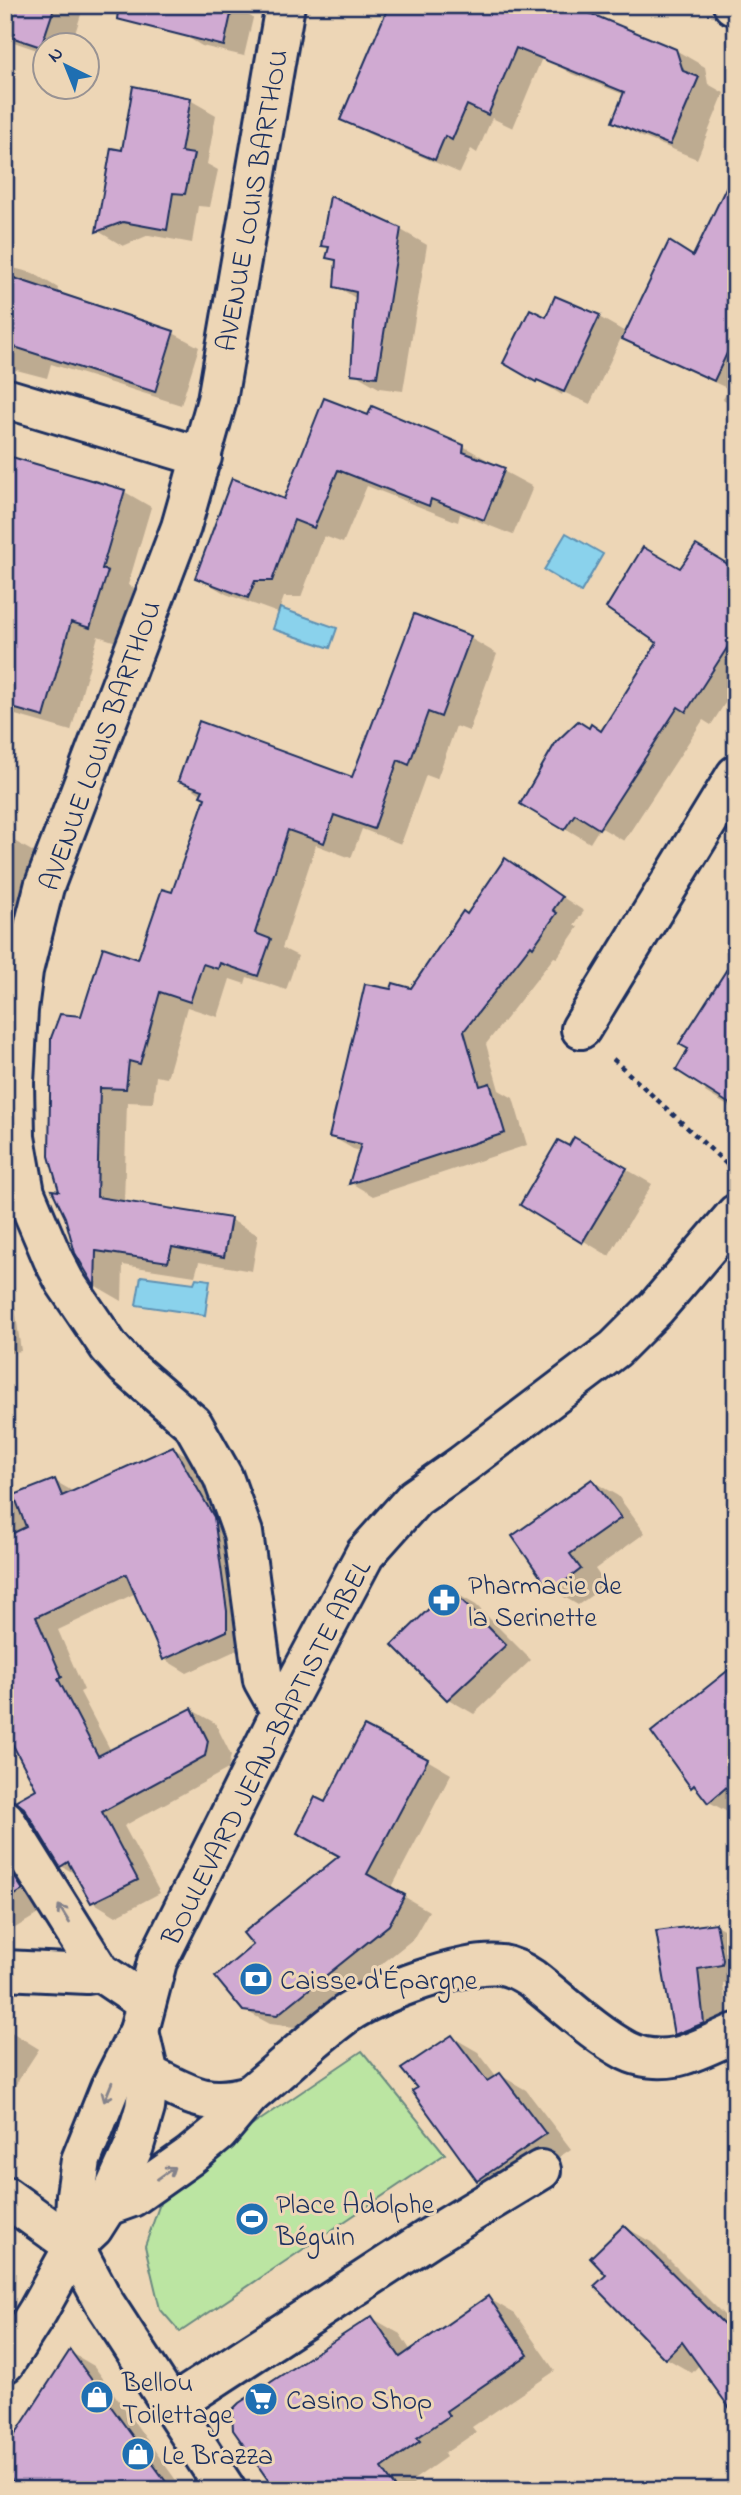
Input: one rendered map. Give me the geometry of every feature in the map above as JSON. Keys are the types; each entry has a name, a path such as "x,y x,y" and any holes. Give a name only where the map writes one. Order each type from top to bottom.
{"street":[{"name":"AVENUE LOUIS BARTHOU","path":"281,1712 263,1680 243,1533 223,1477 192,1424 126,1366 109,1347 65,1282 25,1193 15,1137 14,1082 23,971 44,887 181,527 217,400 285,5"},
{"path":"5,397 202,457"},
{"path":"581,1029 736,775"},
{"name":"BOULEVARD JEAN-BAPTISTE ABEL","path":"142,2017 158,1962 281,1712 365,1554 415,1497 462,1465 615,1349 656,1308 736,1214"},
{"path":"5,1820 100,1972 142,2017 149,2075 140,2128 107,2206 93,2228 74,2246 5,2363"},
{"path":"107,2206 132,2197 190,2156 218,2133 250,2095 344,2016 409,1984 435,1976 493,1965 517,1970 608,2039 641,2056 665,2059 678,2057 736,2033"},
{"path":"5,1970 87,1974 100,1972"},
{"path":"74,2246 76,2194 81,2160 142,2017"},
{"path":"149,2075 212,2102 250,2095"},
{"path":"171,2406 541,2170"},
{"path":"5,2196 74,2246 104,2302 226,2490"}],"path":[{"path":"581,1029 736,1173"}],"green space":[{"name":"Place Adolphe Béguin","path":"362,2051 445,2154 180,2332 160,2309 145,2246 164,2192 213,2152"}],"water":[{"path":"566,533 603,554 581,592 544,570"},
{"path":"280,608 337,628 330,648 273,629"},
{"path":"141,1276 194,1283 196,1278 210,1280 205,1315 136,1305"}],"building":[{"path":"5,5 55,5 46,32 32,32 32,44 5,35"},
{"path":"119,5 233,5 224,46 117,19"},
{"path":"389,5 570,5 676,49 683,71 699,77 670,145 612,122 624,92 516,48 488,115 467,105 452,140 445,136 435,160 340,120"},
{"path":"133,86 191,98 181,152 194,154 185,194 173,193 167,230 123,222 96,232 111,148 122,150"},
{"path":"736,167 736,334 714,381 622,339 669,241 693,256"},
{"path":"330,196 401,228 377,377 351,374 356,292 334,287 336,260 326,258 329,247 321,246"},
{"path":"5,275 174,331 155,392 5,344"},
{"path":"555,296 600,315 564,392 537,380 536,382 503,363 530,309 546,317"},
{"path":"324,398 368,415 372,406 464,445 463,452 505,468 484,520 431,499 429,506 338,470 314,528 294,520 272,581 255,581 248,598 195,578 232,478 284,499"},
{"path":"5,455 125,490 102,569 108,571 90,628 71,622 44,717 5,706"},
{"path":"696,545 736,569 736,634 686,712 678,707 599,829 575,814 564,830 520,804 556,742 578,721 589,728 591,724 601,731 657,643 606,608 643,547 680,568"},
{"path":"414,614 471,636 441,717 428,712 409,765 398,760 374,829 334,815 324,843 288,830 255,933 271,939 258,976 220,963 218,969 203,964 190,1002 160,992 140,1064 129,1061 126,1089 100,1088 97,1197 231,1218 224,1257 172,1247 168,1262 96,1251 95,1287 75,1253 65,1217 52,1190 59,1191 49,1156 51,1038 60,1014 81,1016 103,947 138,959 162,889 172,892 205,798 200,796 203,790 178,781 199,721 352,777"},
{"path":"505,858 562,897 553,910 557,913 533,947 531,945 464,1031 480,1086 490,1083 505,1133 349,1184 361,1144 329,1137 365,984 391,989 393,983 411,988 463,911 467,914"},
{"path":"736,955 736,1108 676,1070 688,1049 679,1044"},
{"path":"574,1137 627,1168 582,1243 520,1205 558,1140 569,1146"},
{"path":"173,1446 214,1517 227,1611 227,1631 163,1660 126,1574 36,1617 62,1677 58,1679 98,1756 192,1708 208,1741 205,1756 102,1812 138,1880 91,1903 68,1862 60,1867 24,1808 15,1801 36,1789 5,1730 5,1537 26,1527 14,1495 55,1479 62,1496"},
{"path":"592,1479 621,1518 570,1554 581,1569 551,1592 512,1536"},
{"path":"450,1588 506,1645 447,1700 392,1645"},
{"path":"736,1664 736,1779 708,1803 694,1785 691,1788 651,1732"},
{"path":"364,1726 428,1759 367,1874 405,1895 389,1925 277,2015 243,2011 215,1977 253,1945 243,1933 339,1856 297,1833 315,1797 325,1802"},
{"path":"5,1862 23,1890 5,1901"},
{"path":"716,1923 722,1965 698,1969 704,2023 674,2035 656,1931"},
{"path":"452,2035 487,2081 500,2073 546,2134 477,2181 412,2091 417,2088 401,2069"},
{"path":"624,2225 736,2336 736,2417 682,2342 665,2359 594,2286 606,2275 590,2258"},
{"path":"488,2296 528,2355 446,2411 449,2416 417,2438 420,2441 382,2468 397,2490 275,2490 233,2430 232,2410 239,2403 372,2316 400,2357"},
{"path":"70,2350 172,2490 22,2490 5,2474 5,2450"}],"place":[{"name":"Pharmacie de la Serinette","path":"444,1600"},
{"name":"Caisse d'Épargne","path":"256,1979"},
{"name":"Place Adolphe Béguin","path":"252,2219"},
{"name":"Bellou Toilettage","path":"97,2397"},
{"name":"Casino Shop","path":"261,2399"},
{"name":"Le Brazza","path":"138,2454"}]}
